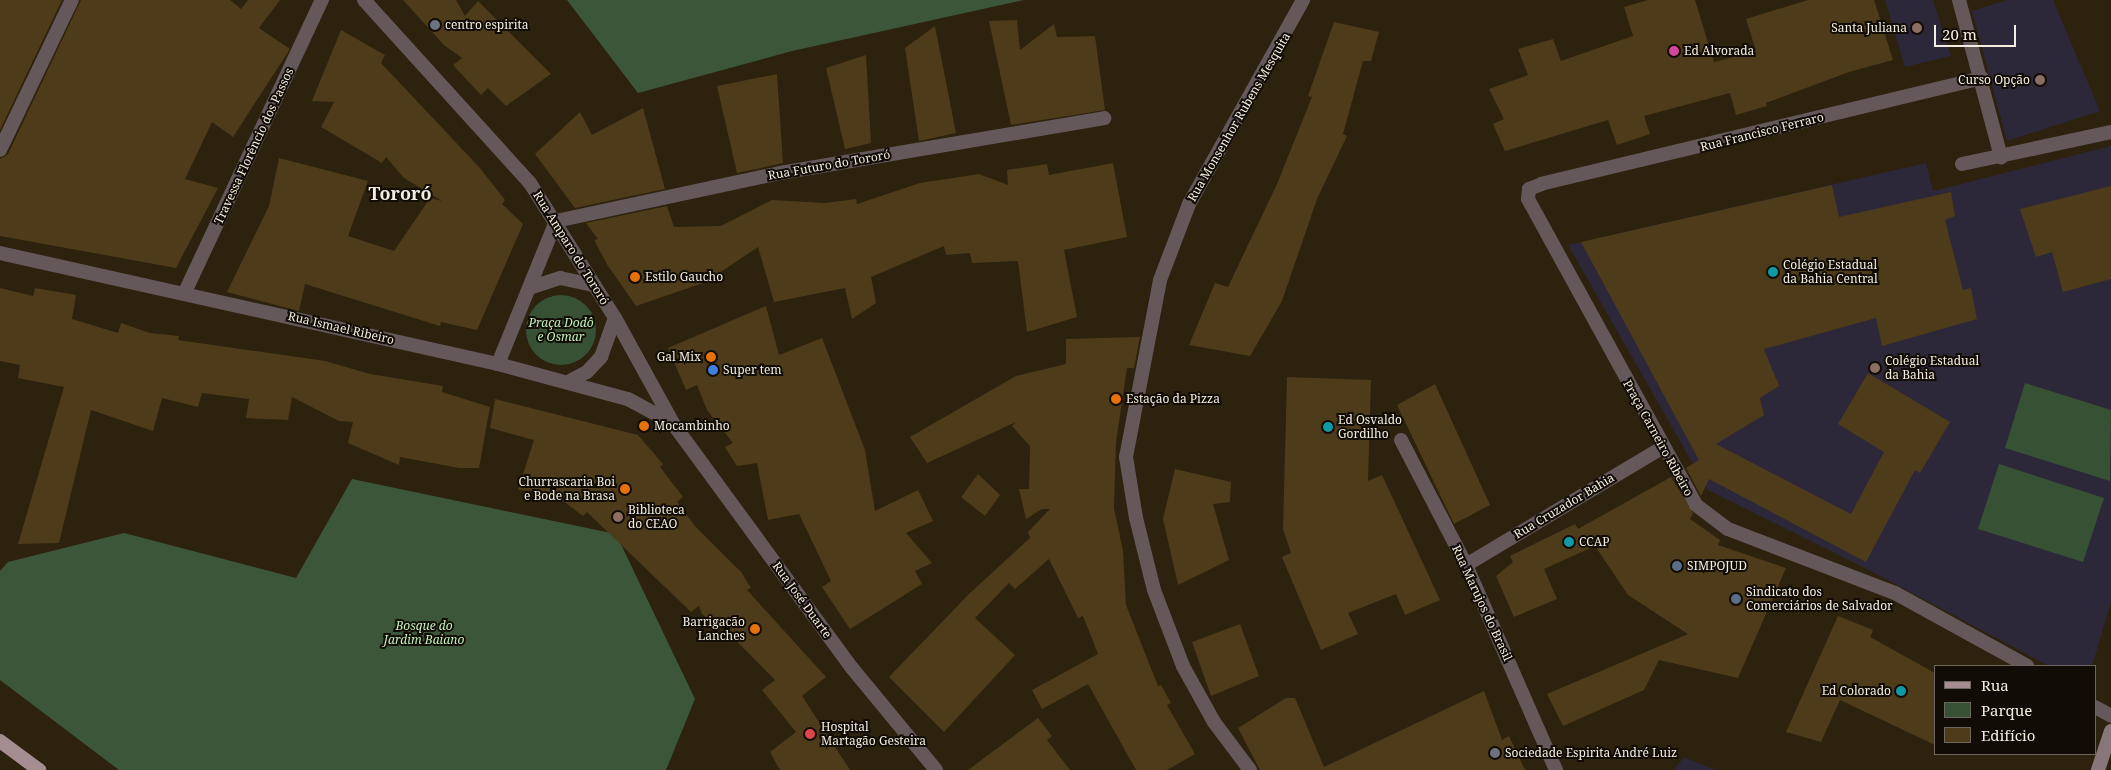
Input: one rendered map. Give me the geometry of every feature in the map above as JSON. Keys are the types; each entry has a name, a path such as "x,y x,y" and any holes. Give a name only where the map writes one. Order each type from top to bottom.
{"main road":[{"path":"2098,770 2111,731"},
{"path":"0,741 39,770"}],"street":[{"path":"0,150 72,0"},
{"name":"Travessa Florêncio dos Passos","path":"185,292 322,0"},
{"name":"Rua Amparo do Tororó","path":"364,0 530,183 556,221 615,318 674,425"},
{"name":"Rua Monsenhor Rubens Mesquita","path":"1250,770 1214,722 1184,666 1154,590 1136,518 1126,457 1160,280 1189,204 1303,0"},
{"path":"1959,0 1982,78 2000,157"},
{"name":"Rua Francisco Ferraro","path":"1542,184 1982,78"},
{"name":"Rua Futuro do Tororó","path":"556,221 780,173 1104,118"},
{"path":"1962,164 2111,132"},
{"name":"Praça Carneiro Ribeiro","path":"1542,184 1529,189 1528,199 1696,505 1728,529 1895,593 2025,665"},
{"path":"498,364 556,221"},
{"name":"Rua Ismael Ribeiro","path":"0,253 185,292 498,364 628,398 674,425"},
{"path":"529,288 560,278 594,285"},
{"path":"568,382 587,372 601,357 615,318"},
{"name":"Rua José Duarte","path":"674,425 852,668 936,770"},
{"name":"Rua Marujos do Brasil","path":"1401,440 1466,565 1556,770"},
{"name":"Rua Cruzador Bahia","path":"1466,565 1663,448"},
{"path":"2096,708 2111,716"}],"shaded area":[{"name":"Santa Juliana","path":"1885,0 1933,0 1951,56 1905,67"},
{"name":"Curso Opção","path":"2007,0 2053,0 2100,111 2007,141 1972,11"},
{"name":"Colégio Estadual da Bahia","path":"2111,146 2111,602 2092,665 2047,665 1867,569 1708,490 1568,245 1926,163 1933,191"},
{"path":"1684,757 1715,770 1674,770"}],"green space":[{"path":"567,0 1024,0 792,51 638,93"},
{"name":"Praça Dodô e Osmar","path":"561,295 580,301 590,311 596,330 590,349 580,359 561,365 542,359 532,349 526,330 532,311 542,301"},
{"path":"2025,383 2111,410 2110,481 2005,448"},
{"path":"1999,464 2104,498 2083,562 1978,529"},
{"name":"Bosque do Jardim Baiano","path":"352,479 616,534 695,699 666,770 119,770 0,680 0,571 8,562 124,533 296,578"}],"building":[{"path":"0,0 62,0 0,130"},
{"path":"81,0 230,0 241,9 248,0 280,0 259,28 290,49 233,137 212,122 185,179 218,188 176,268 0,236 0,159 8,154"},
{"path":"403,0 456,0 465,16 478,1 551,74 506,106 488,88 481,95 453,65 462,58 444,45"},
{"path":"1648,0 1695,0 1714,62 1756,51 1746,19 1808,0 1874,0 1893,60 1849,72 1766,103 1767,106 1736,115 1730,93 1644,116 1650,134 1617,145 1608,120 1505,151 1493,124 1504,119 1489,89 1528,75 1518,49 1553,39 1561,61 1633,36 1624,7"},
{"path":"1017,20 1020,50 1054,24 1057,37 1095,36 1105,110 1011,125 989,21"},
{"path":"1334,22 1379,32 1371,61 1363,61 1343,134 1347,136 1317,199 1282,301 1250,356 1189,345 1215,283 1228,287 1277,184 1312,97 1308,96"},
{"path":"935,26 956,133 919,141 905,48"},
{"path":"341,30 385,55 381,63 479,167 505,200 502,204 523,224 477,330 441,322 440,326 305,284 299,311 227,292 269,206 279,158 368,181 348,236 394,251 430,198 442,201 404,178 386,157 382,163 321,127 334,102 312,101"},
{"path":"866,55 871,143 845,149 826,68"},
{"path":"777,74 783,163 737,173 717,86"},
{"path":"643,108 665,189 575,208 535,154 580,112 592,135"},
{"path":"1113,163 1127,237 1064,250 1077,317 1027,332 1018,261 972,263 970,253 946,255 944,246 871,277 876,303 852,319 845,288 774,302 758,247 706,282 636,306 608,266 594,240 598,239 586,223 667,206 674,227 721,226 772,200 825,203 856,199 857,204 920,183 979,174 1008,185 1007,170 1047,164 1049,175"},
{"path":"1832,185 1839,217 1951,192 1955,216 1945,220 1963,290 1971,288 1977,319 1882,346 1876,318 1764,349 1779,386 1760,398 1764,415 1716,444 1851,514 1884,452 1838,424 1868,373 1950,422 1920,473 1915,470 1866,562 1709,479 1701,496 1686,468 1699,460 1581,242"},
{"path":"2111,186 2111,279 2063,292 2052,252 2036,257 2020,209"},
{"path":"0,288 33,296 35,288 76,295 72,319 118,333 121,323 150,333 179,336 178,340 325,361 370,374 443,386 442,392 490,407 479,468 459,468 400,457 399,465 348,443 353,422 339,421 292,397 288,420 246,418 249,399 202,393 198,407 162,398 153,431 91,410 59,543 18,544 64,387 18,378 20,365 0,361"},
{"path":"766,306 779,355 822,338 865,450 875,511 918,490 933,521 906,533 932,563 915,571 922,584 850,629 822,587 831,581 799,514 768,520 757,463 737,466 725,447 733,443 707,410 697,385 686,390 668,348"},
{"path":"1140,337 1134,368 1127,368 1116,442 1114,508 1123,551 1126,605 1158,686 1161,685 1171,703 1167,705 1195,754 1167,770 1136,770 1088,684 1042,709 1032,690 1098,654 1083,616 1078,618 1049,559 1015,589 1009,583 975,618 1015,655 944,732 889,677 969,594 1030,538 1028,532 1050,509 1042,509 1026,519 1019,489 1029,489 1030,446 1012,426 1016,422 927,463 910,437 1016,376 1066,364 1066,339"},
{"path":"1287,377 1371,380 1368,481 1382,475 1440,600 1405,615 1396,594 1348,613 1358,634 1321,650 1282,557 1291,553 1283,529"},
{"path":"1435,384 1490,505 1454,524 1397,405"},
{"path":"495,399 638,435 663,464 660,467 683,497 677,502 695,526 741,572 751,588 747,590 826,677 802,696 850,770 780,770 770,752 796,732 762,690 775,680 722,626 719,628 702,614 699,606 691,612 587,512 583,516 551,492 518,490 534,440 490,428"},
{"path":"1175,469 1231,482 1230,502 1213,504 1229,560 1178,585 1163,519"},
{"path":"978,474 1000,495 985,516 961,497"},
{"path":"1671,477 1693,513 1690,519 1720,540 1718,545 1786,568 1738,678 1659,660 1644,690 1563,726 1547,694 1688,634 1628,595 1595,546 1544,569 1557,599 1514,617 1496,576 1513,562 1510,556 1575,524 1578,529"},
{"path":"1838,616 1873,630 1870,637 1934,672 1934,745 1840,700 1821,742 1786,732"},
{"path":"1240,624 1259,676 1211,696 1192,642"},
{"path":"1484,691 1502,740 1509,736 1525,770 1260,770 1238,728 1286,698 1295,698 1324,767"},
{"path":"1038,718 1052,736 1047,740 1070,770 968,770"}],"place":[{"name":"centro espirita","path":"435,25"},
{"name":"Santa Juliana","path":"1917,28"},
{"name":"Ed Alvorada","path":"1674,51"},
{"name":"Curso Opção","path":"2040,80"},
{"name":"Colégio Estadual da Bahia Central","path":"1773,272"},
{"name":"Estilo Gaucho","path":"635,277"},
{"name":"Gal Mix","path":"711,357"},
{"name":"Colégio Estadual da Bahia","path":"1875,368"},
{"name":"Super tem","path":"713,370"},
{"name":"Estação da Pizza","path":"1116,399"},
{"name":"Mocambinho","path":"644,426"},
{"name":"Ed Osvaldo Gordilho","path":"1328,427"},
{"name":"Churrascaria Boi e Bode na Brasa","path":"625,489"},
{"name":"Biblioteca do CEAO","path":"618,517"},
{"name":"CCAP","path":"1569,542"},
{"name":"SIMPOJUD","path":"1677,566"},
{"name":"Sindicato dos Comerciários de Salvador","path":"1736,599"},
{"name":"Barrigacão Lanches","path":"755,629"},
{"name":"Ed Colorado","path":"1901,691"},
{"name":"Hospital Martagão Gesteira","path":"810,734"},
{"name":"Sociedade Espirita André Luiz","path":"1495,753"}],"district":[{"name":"Tororó","path":"400,193"}]}
